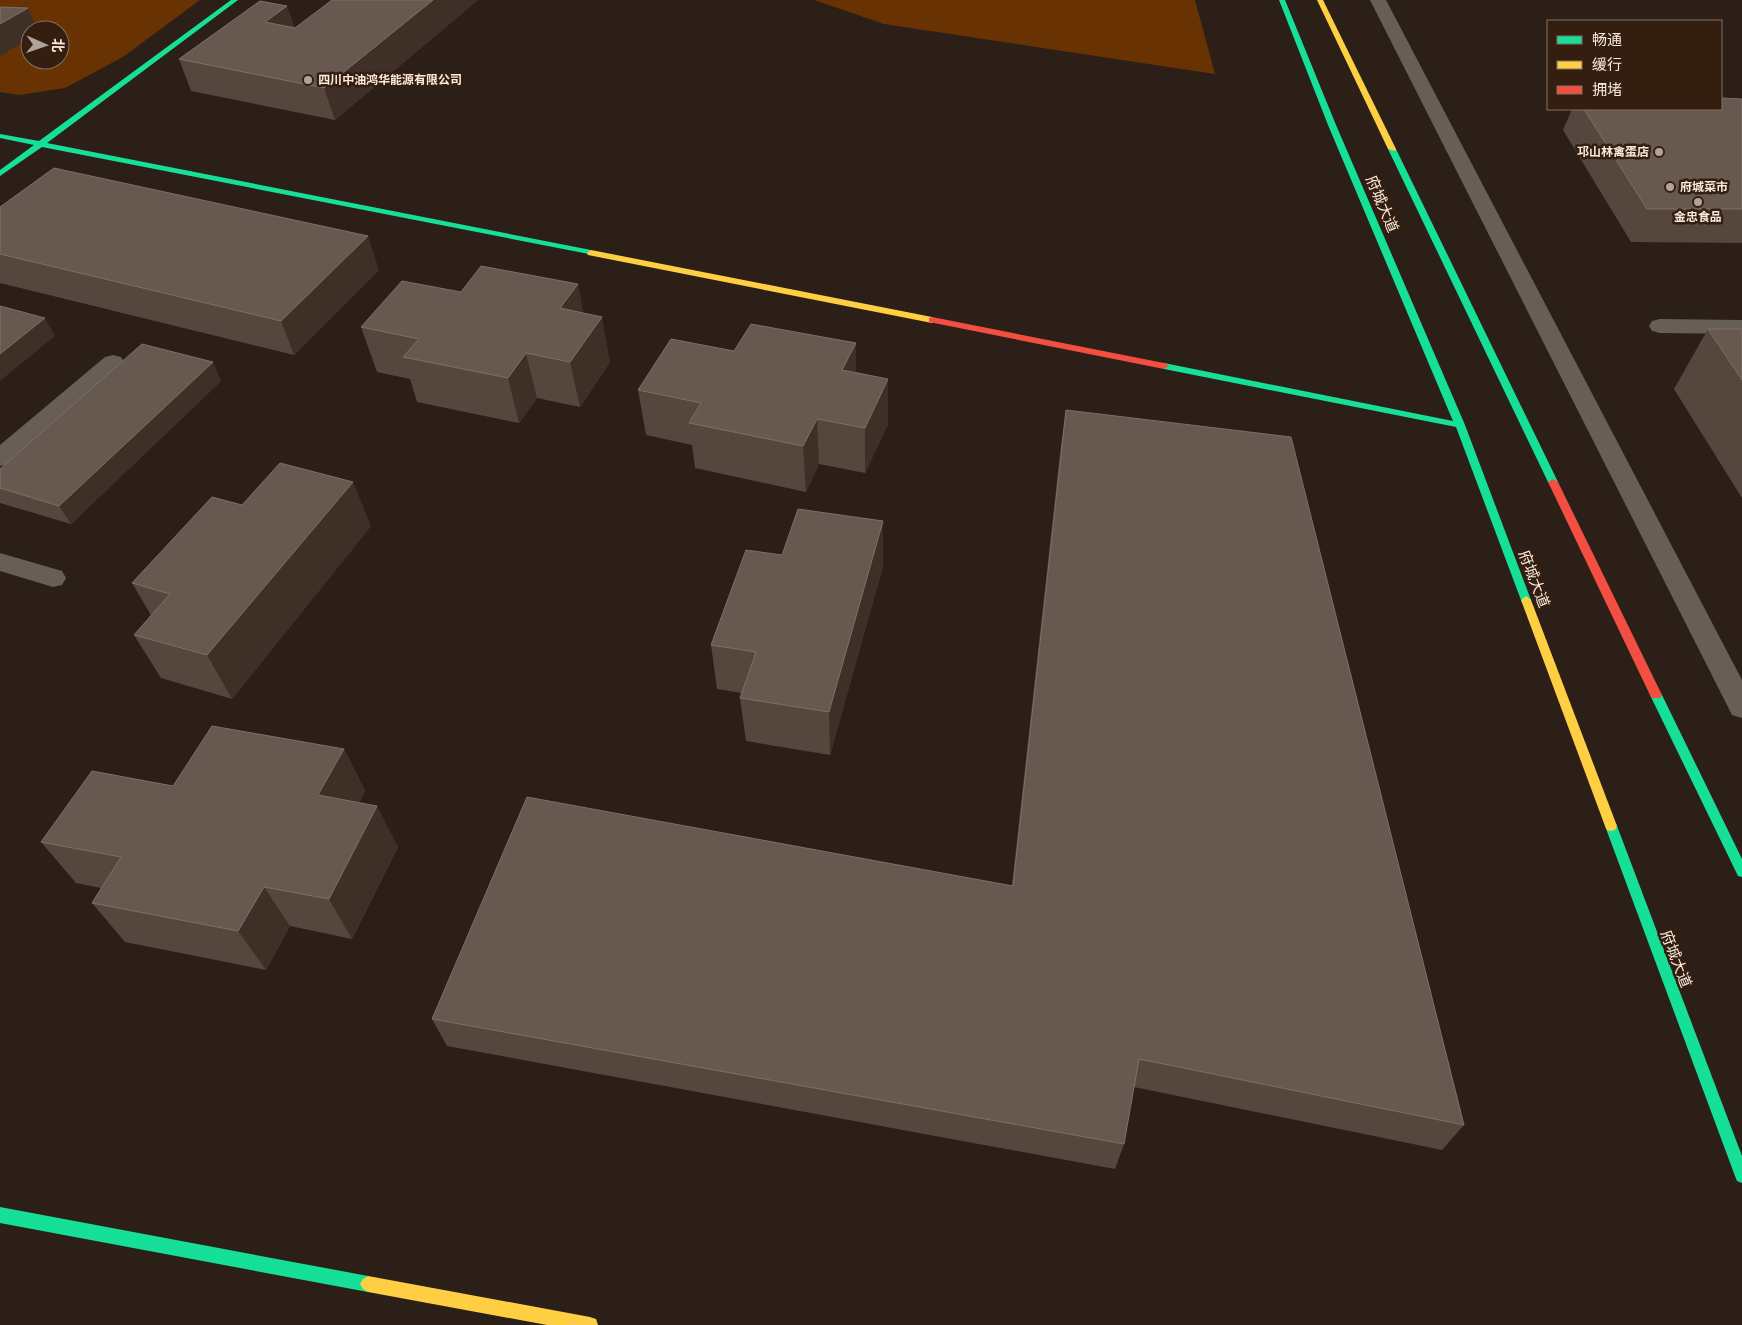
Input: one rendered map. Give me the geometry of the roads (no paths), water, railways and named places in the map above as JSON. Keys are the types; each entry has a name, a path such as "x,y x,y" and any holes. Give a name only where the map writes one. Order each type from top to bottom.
{"main road":[{"path":"0,174 235,0"},
{"name":"府城大道","path":"1282,0 1332,124 1460,425 1742,1176"},
{"path":"1320,0 1742,872"},
{"path":"0,136 1460,425"},
{"path":"0,1215 590,1325"}],"street":[{"path":"1378,0 1742,707"},
{"path":"1660,326 1742,327"},
{"path":"0,458 113,362"},
{"path":"0,562 53,578"}],"place":[{"name":"四川中油鸿华能源有限公司","path":"308,80"},
{"name":"邛山林禽蛋店","path":"1659,152"},
{"name":"府城菜市","path":"1670,187"},
{"name":"金忠食品","path":"1698,202"}]}
